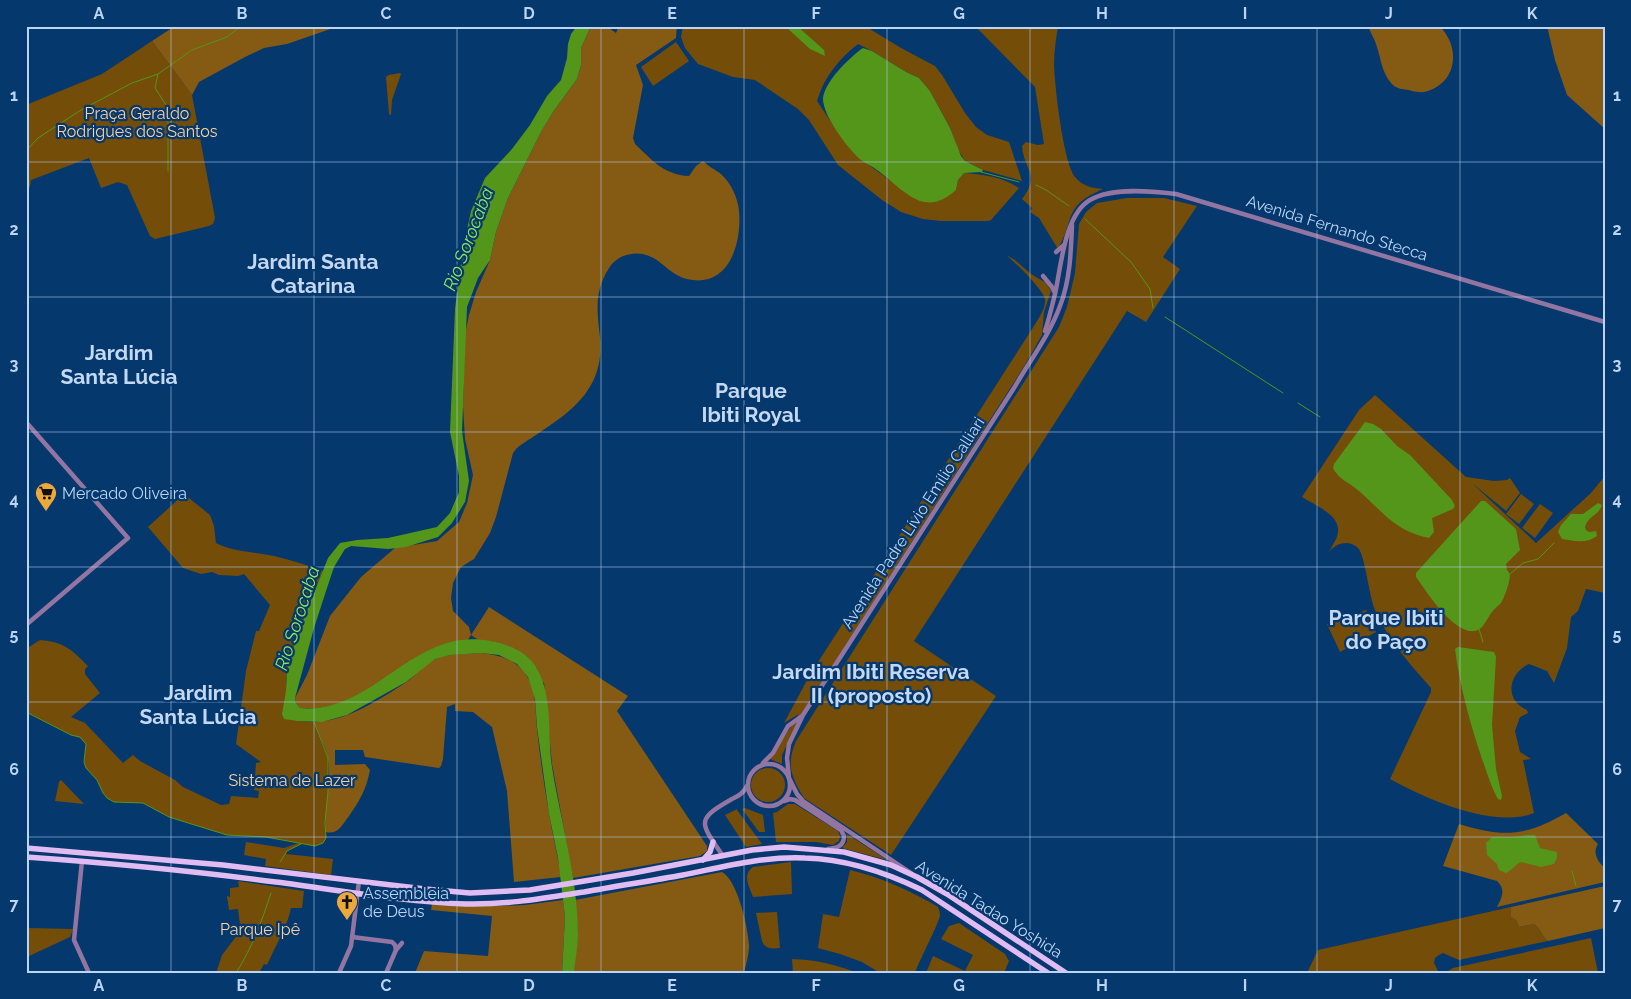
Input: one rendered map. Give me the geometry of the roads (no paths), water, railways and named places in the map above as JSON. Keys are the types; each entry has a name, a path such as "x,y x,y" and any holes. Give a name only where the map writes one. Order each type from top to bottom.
{"main road":[{"path":"703,860 707,856 713,842"},
{"name":"Avenida Tadao Yoshida","path":"26,848 216,864 425,890 474,892 530,890 752,850 784,847 826,850 863,856 891,865 917,877 950,896 1066,973"},
{"path":"723,856 731,865"},
{"name":"Avenida Tadao Yoshida","path":"26,857 218,874 358,894 429,902 475,904 530,900 780,858 836,861 869,868 900,879 922,890 1048,973"},
{"path":"216,864 218,874"}],"street":[{"name":"Avenida Fernando Stecca","path":"1064,245 1078,211 1090,200 1112,193 1146,190 1176,194 1605,322"},
{"name":"Avenida Padre Lívio Emílio Calliari","path":"789,778 787,769 788,749 803,715 1014,388 1042,342 1060,307 1071,254 1072,226"},
{"name":"Avenida Padre Lívio Emílio Calliari","path":"1042,342 1055,294 1064,245"},
{"path":"1056,252 1064,245"},
{"path":"1043,276 1052,286 1055,294"},
{"path":"26,422 128,538 26,625"},
{"name":"Avenida Padre Lívio Emílio Calliari","path":"759,766 773,753 788,726 803,715"},
{"path":"723,856 706,828 706,817 711,811 743,793 750,774 759,766 775,764 785,771 803,801 917,877"},
{"path":"783,801 790,791 789,778"},
{"path":"747,785 751,797 760,804 772,806 790,799 795,800 842,830 844,836 842,844 838,848 826,850"},
{"path":"82,861 74,940 89,973"},
{"path":"339,973 352,937 359,881"},
{"path":"352,937 392,942 396,950"},
{"path":"386,973 396,950 402,943"}],"water":[{"name":"Rio Sorocaba","path":"577,26 591,26 581,48 581,65 577,79 541,132 508,198 496,232 490,260 478,278 467,307 462,431 469,481 465,502 452,523 438,537 406,547 388,549 351,546 345,549 334,567 314,628 295,698 300,708 323,707 344,701 364,691 420,655 440,645 461,640 470,639 500,643 520,651 528,657 534,664 545,688 549,714 552,767 575,893 578,944 574,973 562,973 565,917 558,858 549,814 537,727 535,699 528,677 517,664 499,655 481,653 450,655 435,659 406,682 347,715 322,722 284,719 282,714 287,670 298,633 328,558 340,543 388,538 437,527 450,513 459,492 459,476 450,432 455,309 463,248 471,211 485,178 512,149 530,125 547,96 561,80 567,58 568,44 571,34"},
{"path":"785,26 797,26 824,50 825,56 810,49"},
{"path":"863,48 872,51 919,78 930,91 950,128 961,156 965,161 983,170 982,172 964,173 958,180 956,190 949,196 938,201 925,202 906,193 856,155 832,123 824,106 823,99 824,92 833,78 851,57"},
{"path":"1365,422 1381,429 1397,446 1410,455 1452,500 1455,506 1453,509 1432,518 1434,532 1429,538 1417,535 1398,526 1335,472 1334,464"},
{"path":"1481,501 1485,501 1516,529 1520,550 1506,564 1510,577 1501,603 1480,629 1469,631 1461,628 1443,612 1416,577 1416,573"},
{"path":"1598,503 1602,505 1601,508 1586,523 1585,527 1589,532 1596,531 1597,536 1585,541 1562,539 1558,532 1561,525 1571,514 1583,514"},
{"path":"1458,647 1494,652 1496,657 1492,725 1501,800 1498,799 1491,784 1470,718 1457,663 1455,649"},
{"path":"1535,835 1540,848 1557,852 1554,864 1541,867 1521,862 1506,873 1499,870 1497,864 1487,855 1486,843 1492,837"}],"waterway":[{"path":"26,151 38,138 81,110 132,83 158,74 192,50 227,37 241,26"},
{"path":"158,74 155,88 168,108 168,171"},
{"path":"981,172 1019,182"},
{"path":"1036,185 1069,206"},
{"path":"1085,219 1131,262 1150,289 1153,308"},
{"path":"1165,317 1283,393"},
{"path":"1298,403 1320,417"},
{"path":"1510,574 1523,563 1538,559 1554,543"},
{"path":"1479,629 1483,642"},
{"path":"26,712 71,735 80,737 86,744 84,762 86,768 97,780 107,798 114,802 143,803 169,817 227,835 266,837 315,846 323,843 326,838 328,758 314,722"},
{"path":"280,862 287,851 301,844"},
{"path":"1572,871 1576,886"},
{"path":"236,973 256,934 271,893"}],"place":[{"name":"Mercado Oliveira","path":"46,512"},
{"name":"Assembleia de Deus","path":"347,921"}],"district":[{"name":"Jardim Santa Catarina","path":"313,273"},
{"name":"Jardim Santa Lúcia","path":"119,364"},
{"name":"Parque Ibiti Royal","path":"751,402"},
{"name":"Parque Ibiti do Paço","path":"1386,629"},
{"name":"Jardim Ibiti Reserva II (proposto)","path":"871,683"},
{"name":"Jardim Santa Lúcia","path":"198,704"}],"park label":[{"name":"Praça Geraldo Rodrigues dos Santos","path":"137,122"},
{"name":"Sistema de Lazer","path":"292,780"},
{"name":"Parque Ipê","path":"260,929"}]}
